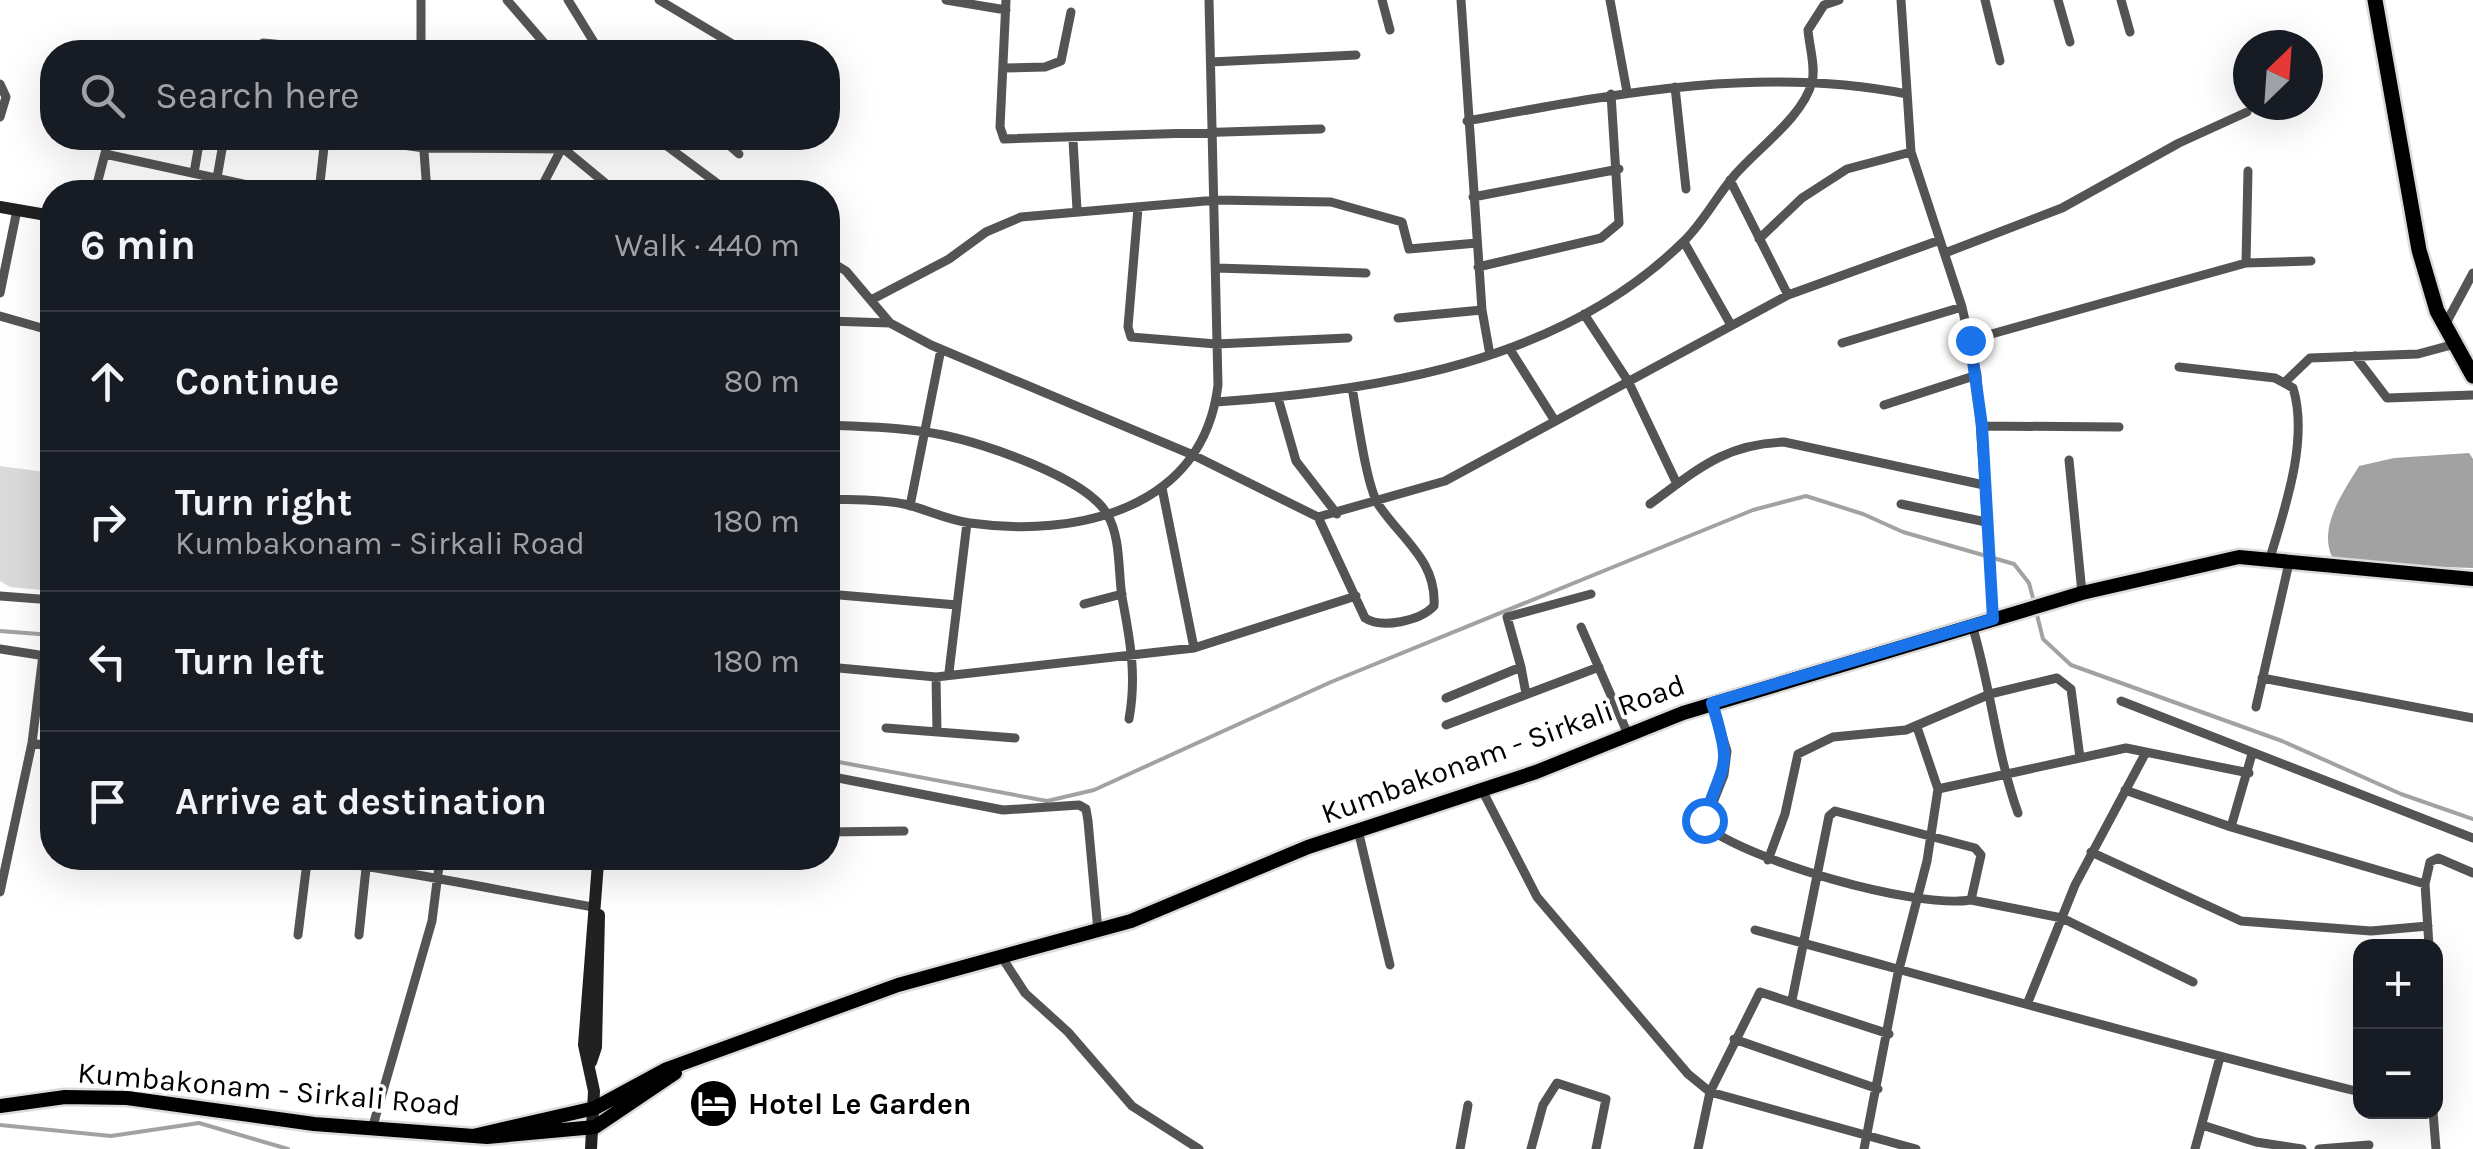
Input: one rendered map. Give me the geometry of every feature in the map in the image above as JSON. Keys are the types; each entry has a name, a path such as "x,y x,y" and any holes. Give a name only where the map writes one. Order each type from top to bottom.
{"highway":[{"path":"2375,0 2419,250 2445,325 2473,376"}],"main road":[{"path":"0,208 40,214"},
{"name":"Kumbakonam - Sirkali Road","path":"472,1136 595,1108 686,1062 898,985 1098,932 1358,830 1482,790 1627,732 2035,606 2211,562 2270,558 2289,563 2473,578"},
{"path":"591,1149 595,1108 591,1062 584,1045 597,870"},
{"path":"591,1062 596,1047 598,870"},
{"name":"Kumbakonam - Sirkali Road","path":"0,1106 65,1097 127,1098 372,1129 472,1136 595,1128 686,1062"}],"street":[{"path":"421,0 421,40"},
{"path":"507,0 542,40"},
{"path":"568,0 593,40"},
{"path":"659,0 726,40"},
{"path":"946,0 1006,5 1000,127 1004,139 1073,140 1213,130 1322,129"},
{"path":"840,500 910,506 967,523 1031,528 1108,515 1162,488 1193,455 1216,402 1217,200 1209,0"},
{"path":"1382,0 1390,30"},
{"path":"1461,0 1478,266 1490,355"},
{"path":"1610,0 1627,92"},
{"path":"1216,402 1352,388 1450,370 1584,314 1684,242 1730,180 1797,109 1813,80 1808,30 1824,5 1839,0"},
{"path":"1901,0 1911,152 1962,307 1977,375 1993,619"},
{"path":"1985,0 2000,61"},
{"path":"2058,0 2070,42"},
{"path":"2121,0 2130,32"},
{"path":"1003,68 1046,67 1061,61 1071,12"},
{"path":"1211,62 1356,55"},
{"path":"1467,121 1675,86 1813,80 1907,94"},
{"path":"0,84 6,97 0,116"},
{"path":"1675,86 1686,189"},
{"path":"1478,266 1601,238 1612,231 1621,210 1612,94"},
{"path":"1945,253 2062,208 2179,143 2233,118"},
{"path":"1073,140 1076,210"},
{"path":"99,180 106,150"},
{"path":"194,174 198,150"},
{"path":"217,178 222,150"},
{"path":"321,180 325,150"},
{"path":"425,150 427,180"},
{"path":"545,180 564,150 601,180"},
{"path":"672,150 713,180"},
{"path":"734,150 739,154"},
{"path":"1759,240 1802,198 1847,169 1911,152"},
{"path":"105,154 230,180"},
{"path":"1473,198 1619,169"},
{"path":"2246,264 2248,170"},
{"path":"1730,180 1788,295"},
{"path":"871,300 949,259 986,232 1021,217 1076,210 1217,200 1331,202 1402,222 1409,250 1477,244"},
{"path":"1138,208 1128,332 1138,340 1216,344 1348,338"},
{"path":"0,292 17,210"},
{"path":"840,267 890,323 941,349 1193,455 1318,517 1444,481 1788,295 1940,240"},
{"path":"1684,242 1732,325"},
{"path":"1970,340 2246,264 2311,262"},
{"path":"1216,268 1366,273"},
{"path":"2445,325 2473,273"},
{"path":"1842,343 1962,307"},
{"path":"1398,318 1482,310"},
{"path":"1584,314 1628,381 1676,484"},
{"path":"0,316 40,328"},
{"path":"840,321 890,323"},
{"path":"2285,382 2310,358 2418,354 2456,344"},
{"path":"1509,348 1554,420"},
{"path":"910,506 941,349"},
{"path":"2355,356 2388,398 2473,396"},
{"path":"2179,367 2285,382 2292,388 2297,403 2295,443 2289,488 2270,558"},
{"path":"1884,405 1977,375"},
{"path":"1318,517 1365,618 1373,623 1427,613 1434,606 1432,580 1412,543 1377,502 1352,388"},
{"path":"1278,398 1296,461 1337,514"},
{"path":"840,426 922,432 990,449 1085,491 1108,515 1134,656 1129,719"},
{"path":"1982,426 2119,427"},
{"path":"1650,504 1730,448 1784,442 1984,485"},
{"path":"2070,460 2082,593"},
{"path":"1162,488 1194,648"},
{"path":"1900,504 1986,522"},
{"path":"949,672 967,523"},
{"path":"2256,707 2289,563"},
{"path":"1084,604 1122,594"},
{"path":"1526,694 1507,617 1591,594"},
{"path":"840,595 957,605"},
{"path":"0,596 40,599"},
{"path":"840,668 936,676 1194,648 1356,596"},
{"path":"1972,625 1990,694 2003,773 2018,813"},
{"path":"1581,627 1627,732"},
{"path":"0,649 40,655"},
{"path":"1446,698 1522,667"},
{"path":"1446,725 1599,667"},
{"path":"936,676 937,732"},
{"path":"1768,860 1786,814 1798,754 1833,737 1917,727 1990,694 2057,678 2066,682 2080,758"},
{"path":"2262,678 2473,718"},
{"path":"0,892 40,699"},
{"path":"2121,701 2473,838"},
{"path":"1712,703 1727,751 1724,775 1704,824 1768,860 1916,896 1971,900 2062,918 2193,982"},
{"path":"1864,1149 1898,973 1932,835 1938,789 1917,727"},
{"path":"886,728 1015,738"},
{"path":"32,742 40,744"},
{"path":"1938,789 2126,748 2248,773"},
{"path":"2028,1002 2090,852 2144,754"},
{"path":"2230,827 2252,754"},
{"path":"840,778 1003,810 1079,805 1086,809 1098,932"},
{"path":"1482,790 1537,897 1658,1041 1710,1092 1916,1149"},
{"path":"2125,790 2230,827 2424,884"},
{"path":"1792,1000 1816,872 1829,816 1835,811 1974,848 1982,855 1971,900"},
{"path":"0,825 16,827"},
{"path":"1358,830 1390,965"},
{"path":"840,832 904,831"},
{"path":"2090,852 2242,921 2371,931 2428,926"},
{"path":"2429,939 2424,884 2430,862 2438,858 2473,873"},
{"path":"298,934 308,870"},
{"path":"359,936 366,870"},
{"path":"386,870 436,875 499,892 593,907"},
{"path":"372,1129 432,921 437,870"},
{"path":"1756,930 1898,973 2028,1002 2220,1058 2353,1090"},
{"path":"1003,959 1025,992 1068,1032 1132,1106 1199,1149"},
{"path":"1698,1149 1710,1092 1760,992 1889,1034"},
{"path":"1734,1039 1878,1088"},
{"path":"2195,1149 2220,1058"},
{"path":"1531,1149 1549,1088 1556,1083 1606,1099 1596,1149"},
{"path":"1460,1149 1468,1105"},
{"path":"2433,1119 2436,1149"},
{"path":"2202,1125 2256,1142 2302,1149"},
{"path":"2319,1149 2369,1145"}],"shaded area":[{"path":"2469,453 2473,459 2473,568 2354,564 2332,557 2330,521 2359,466 2394,458"},
{"path":"0,466 40,471 40,590 10,587 0,581"}],"waterway":[{"path":"840,762 1047,801 1094,790 1331,682 1753,510 1806,496 1903,532 2014,564 2029,583 2034,602"},
{"path":"2036,611 2043,639 2071,665 2282,741 2401,794 2473,819"},
{"path":"0,631 40,634"},
{"path":"0,1125 111,1136 199,1123 288,1149"}],"place":[{"name":"Hotel Le Garden","path":"713,1104"}],"route":[{"path":"1704,820 1724,775 1727,751 1712,703 1993,619 1982,426 1970,340"}]}
